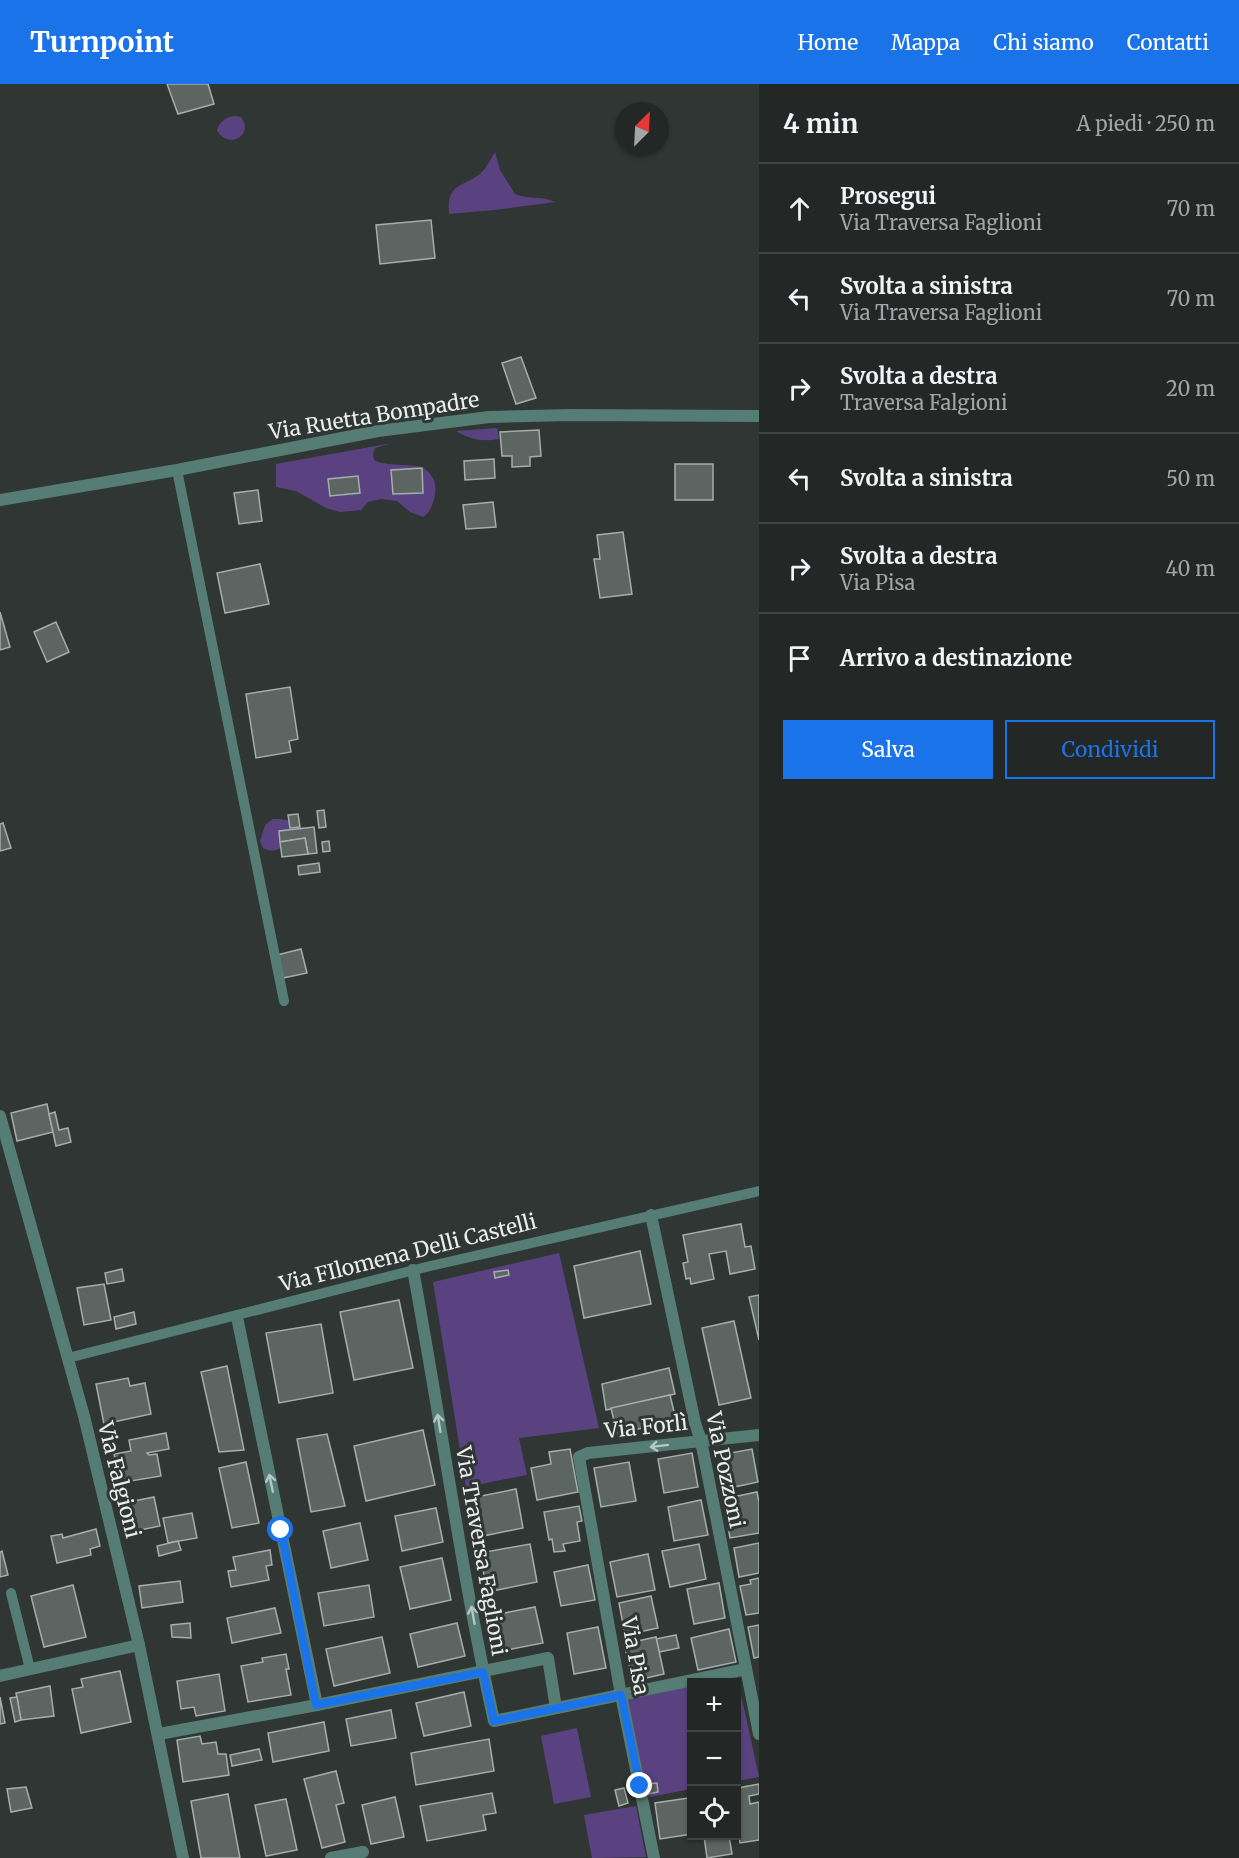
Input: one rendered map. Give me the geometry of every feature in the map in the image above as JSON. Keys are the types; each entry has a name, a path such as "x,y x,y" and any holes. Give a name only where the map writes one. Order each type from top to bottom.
{"street":[{"name":"Via Ruetta Bompadre","path":"0,500 177,470 378,431 489,417 759,416"},
{"name":"Via Falgioni","path":"1,1124 68,1358 139,1645 183,1858"},
{"name":"Via Pozzoni","path":"651,1215 695,1422 701,1440 758,1727"},
{"name":"Via Traversa Faglioni","path":"159,1734 483,1672 413,1270"},
{"path":"237,1317 316,1705"},
{"name":"Via Forlì","path":"580,1461 579,1457 588,1453 759,1435"},
{"name":"Via Pisa","path":"580,1461 621,1695 654,1858"},
{"path":"0,1676 139,1645"},
{"path":"556,1708 548,1658 483,1672 494,1721 746,1669"},
{"path":"331,1858 363,1852"}],"lane":[{"path":"177,470 284,1001"},
{"name":"Via FIlomena Delli Castelli","path":"68,1358 237,1317 413,1270 759,1191"},
{"path":"11,1593 30,1669"}],"shaded area":[{"path":"229,117 241,117 244,124 245,130 242,135 233,140 221,136 217,130 220,124"},
{"path":"495,152 500,170 515,194 555,202 449,214 450,196 454,190 482,172"},
{"path":"497,428 499,439 493,440 472,438 456,431"},
{"path":"392,443 375,448 374,460 385,464 424,468 434,480 434,501 430,510 423,517 410,512 397,501 381,499 368,502 361,510 340,512 326,508 296,491 276,487 276,464"},
{"path":"273,819 288,821 293,824 296,832 286,844 273,851 263,848 260,841 265,825"},
{"path":"559,1253 599,1428 519,1438 527,1475 466,1487 433,1282"},
{"path":"687,1687 687,1790 645,1798 625,1700"},
{"path":"741,1694 759,1777 741,1780"},
{"path":"577,1728 591,1797 554,1804 541,1736"},
{"path":"636,1806 646,1857 592,1858 584,1815"}],"building":[{"path":"167,84 208,84 214,104 178,114"},
{"path":"431,220 435,258 380,264 376,225"},
{"path":"521,357 536,398 516,404 502,363"},
{"path":"539,430 541,456 530,457 530,466 512,467 512,456 502,456 500,432"},
{"path":"494,459 495,478 465,480 464,461"},
{"path":"675,464 713,464 713,500 675,500"},
{"path":"422,468 423,493 393,494 391,470"},
{"path":"358,476 360,493 330,496 328,479"},
{"path":"258,490 262,521 239,524 234,493"},
{"path":"493,502 496,527 466,529 463,505"},
{"path":"623,532 632,594 600,598 594,559 600,559 597,535"},
{"path":"260,564 269,604 225,613 217,573"},
{"path":"0,612 10,647 0,650"},
{"path":"56,622 69,652 47,662 34,632"},
{"path":"290,687 298,739 289,741 291,752 256,758 246,694"},
{"path":"324,810 326,827 319,828 317,811"},
{"path":"298,814 300,827 290,828 288,815"},
{"path":"3,823 11,848 0,851 0,824"},
{"path":"314,827 317,853 308,854 305,838 280,842 279,831"},
{"path":"305,838 308,854 282,857 280,842"},
{"path":"329,841 330,851 323,852 322,842"},
{"path":"319,863 320,872 299,875 298,866"},
{"path":"301,949 307,973 283,978 277,955"},
{"path":"47,1104 53,1132 17,1141 11,1113"},
{"path":"55,1112 59,1130 68,1128 71,1142 56,1146 49,1114"},
{"path":"741,1224 745,1247 751,1246 755,1269 730,1274 726,1251 709,1254 714,1279 691,1284 690,1278 686,1279 683,1263 688,1262 683,1235"},
{"path":"640,1251 651,1304 584,1318 574,1266"},
{"path":"122,1269 124,1281 107,1284 105,1273"},
{"path":"508,1270 509,1275 495,1278 494,1272"},
{"path":"104,1284 111,1320 84,1325 77,1288"},
{"path":"759,1295 759,1340 749,1297"},
{"path":"399,1300 413,1368 354,1380 340,1312"},
{"path":"134,1312 136,1324 116,1329 114,1317"},
{"path":"734,1321 751,1398 719,1405 702,1328"},
{"path":"321,1324 333,1393 279,1403 266,1333"},
{"path":"227,1366 244,1450 219,1452 201,1372"},
{"path":"669,1368 675,1394 606,1410 602,1384"},
{"path":"128,1378 130,1386 145,1383 151,1414 104,1424 96,1384"},
{"path":"670,1395 676,1420 617,1434 611,1408"},
{"path":"423,1430 435,1485 366,1501 354,1446"},
{"path":"166,1433 169,1449 147,1453 157,1454 161,1476 125,1482 124,1477 119,1479 114,1454 131,1451 129,1440"},
{"path":"327,1434 345,1506 311,1512 297,1439"},
{"path":"570,1449 578,1492 537,1500 531,1468 551,1464 549,1452"},
{"path":"752,1449 758,1482 725,1489 719,1455"},
{"path":"692,1453 698,1487 664,1493 658,1459"},
{"path":"246,1462 259,1523 232,1528 219,1468"},
{"path":"629,1462 636,1501 601,1507 594,1468"},
{"path":"516,1489 523,1528 483,1536 476,1497"},
{"path":"757,1492 759,1533 730,1538 723,1499"},
{"path":"154,1497 160,1526 130,1532 124,1503"},
{"path":"701,1500 708,1535 674,1541 668,1507"},
{"path":"579,1506 582,1521 577,1522 580,1541 563,1544 565,1551 554,1552 552,1539 549,1540 544,1512"},
{"path":"436,1508 443,1542 402,1551 395,1516"},
{"path":"192,1513 197,1538 168,1543 163,1518"},
{"path":"360,1523 368,1560 331,1568 323,1531"},
{"path":"96,1529 100,1546 90,1549 91,1555 57,1563 51,1536 62,1534 63,1538"},
{"path":"178,1541 181,1550 159,1556 157,1546"},
{"path":"759,1543 759,1573 739,1577 734,1548"},
{"path":"530,1544 537,1582 487,1592 480,1553"},
{"path":"699,1544 706,1579 670,1587 662,1551"},
{"path":"270,1550 272,1565 266,1566 269,1580 231,1587 228,1571 236,1570 233,1557"},
{"path":"2,1551 8,1575 0,1577 0,1552"},
{"path":"648,1554 655,1590 617,1597 610,1562"},
{"path":"442,1558 451,1600 410,1609 400,1567"},
{"path":"588,1565 595,1600 561,1606 554,1572"},
{"path":"759,1578 759,1613 746,1615 740,1586 751,1584 750,1580"},
{"path":"180,1581 183,1602 142,1608 139,1586"},
{"path":"719,1583 725,1618 694,1624 687,1589"},
{"path":"73,1585 86,1637 44,1647 31,1596"},
{"path":"369,1585 374,1617 324,1626 318,1593"},
{"path":"651,1596 658,1628 625,1635 619,1603"},
{"path":"535,1607 543,1643 501,1651 494,1615"},
{"path":"275,1608 281,1633 232,1643 227,1618"},
{"path":"190,1623 191,1638 172,1637 171,1625"},
{"path":"457,1623 465,1656 418,1667 410,1634"},
{"path":"759,1625 759,1657 754,1658 748,1627"},
{"path":"598,1627 606,1668 574,1674 567,1633"},
{"path":"729,1629 736,1662 698,1670 691,1638"},
{"path":"676,1635 679,1648 659,1652 656,1639"},
{"path":"382,1637 390,1673 334,1686 326,1649"},
{"path":"656,1637 664,1674 633,1681 624,1644"},
{"path":"286,1654 289,1669 286,1669 291,1695 248,1702 241,1666 263,1662 262,1658"},
{"path":"120,1671 131,1722 81,1733 72,1689 83,1687 81,1679"},
{"path":"219,1674 225,1711 196,1716 194,1707 181,1709 177,1681"},
{"path":"50,1686 54,1716 21,1720 16,1693"},
{"path":"464,1692 471,1726 424,1736 416,1703"},
{"path":"0,1697 5,1723 0,1724"},
{"path":"17,1697 21,1720 15,1722 10,1698"},
{"path":"391,1710 396,1738 351,1746 346,1719"},
{"path":"324,1722 329,1751 273,1762 268,1733"},
{"path":"200,1736 202,1744 216,1742 218,1754 226,1754 229,1775 183,1782 177,1740"},
{"path":"489,1739 494,1771 416,1785 411,1753"},
{"path":"259,1749 262,1760 232,1766 230,1755"},
{"path":"336,1771 344,1803 336,1805 345,1842 322,1848 304,1779"},
{"path":"657,1783 658,1792 648,1794 647,1784"},
{"path":"759,1784 759,1794 749,1796 750,1804 759,1802 759,1840 740,1843 741,1840 741,1787"},
{"path":"26,1787 32,1808 11,1812 7,1789"},
{"path":"624,1788 628,1803 619,1806 615,1790"},
{"path":"492,1793 496,1813 483,1815 486,1830 427,1841 420,1806"},
{"path":"228,1794 240,1858 201,1858 191,1801"},
{"path":"395,1797 404,1837 371,1844 362,1805"},
{"path":"687,1798 687,1835 660,1839 655,1803"},
{"path":"286,1799 297,1850 266,1856 255,1805"},
{"path":"705,1840 730,1840 732,1854 707,1858"}],"route":[{"path":"281,1530 316,1705 483,1672 494,1721 621,1695 640,1786"}]}
